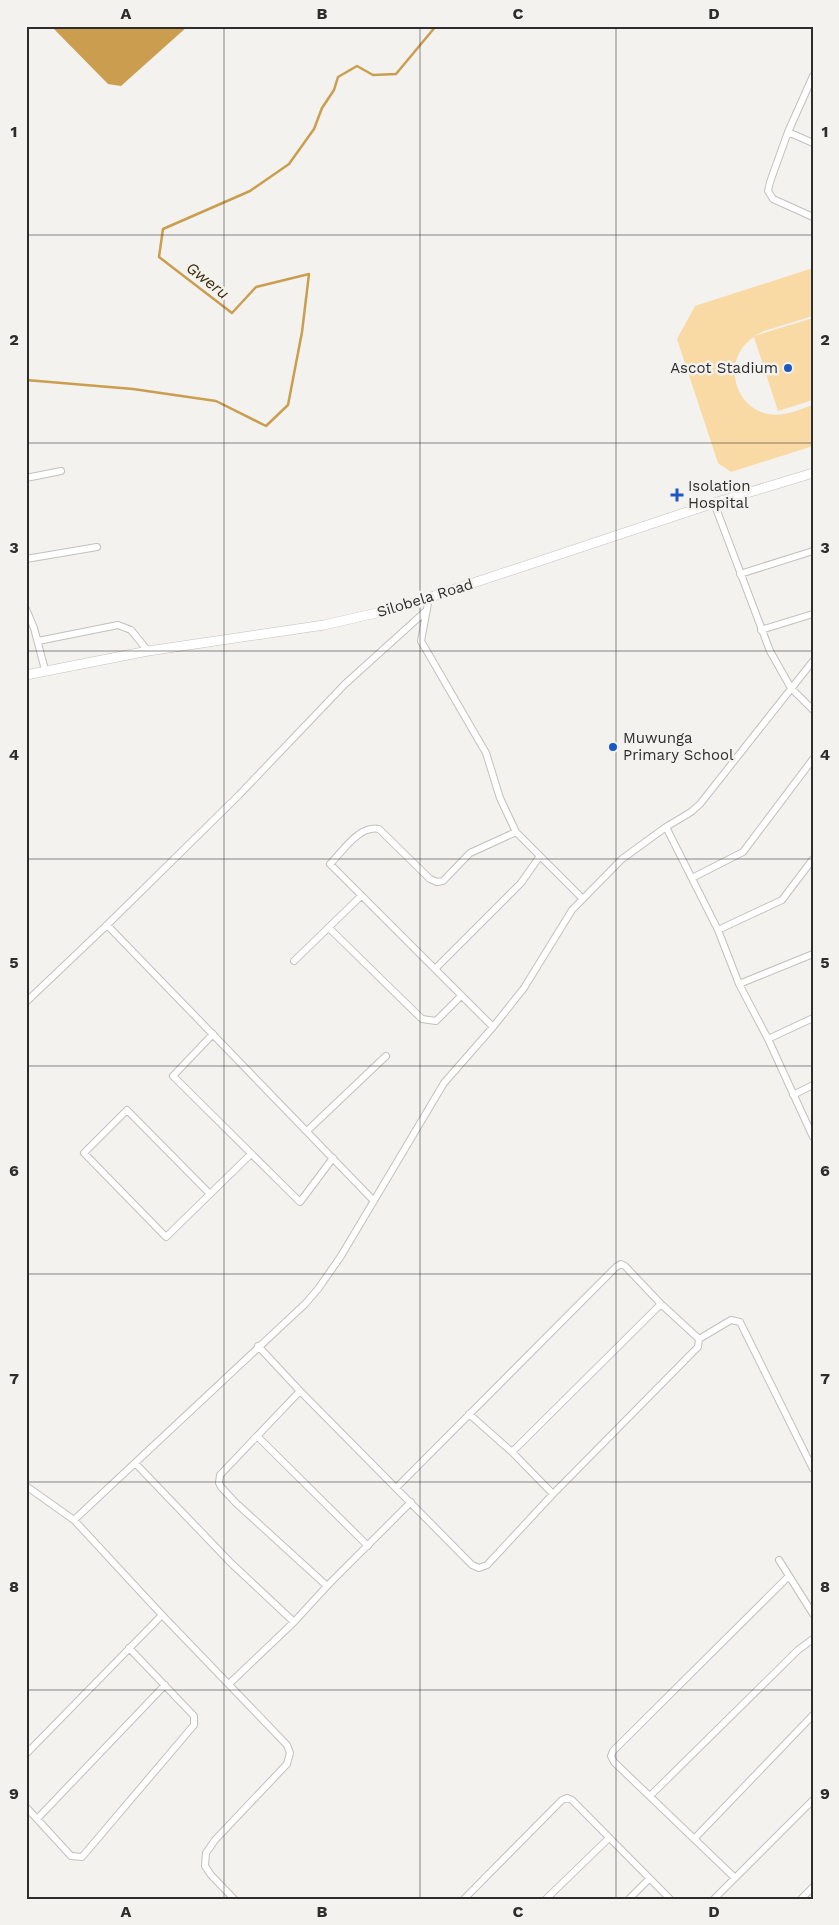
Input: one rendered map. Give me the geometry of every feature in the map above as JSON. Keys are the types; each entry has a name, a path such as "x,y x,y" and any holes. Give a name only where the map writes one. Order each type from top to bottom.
{"street":[{"path":"813,76 788,132 768,191 773,199 813,217"},
{"path":"788,132 813,143"},
{"path":"26,478 61,471"},
{"name":"Silobela Road","path":"26,675 148,651 324,625 398,608 813,473"},
{"path":"714,504 770,651 791,688 813,710"},
{"path":"26,558 97,547"},
{"path":"740,574 813,551"},
{"path":"429,598 421,641 486,753 500,798 516,832 582,898"},
{"path":"26,609 38,641 45,670"},
{"path":"26,1002 239,795 345,684 427,610"},
{"path":"761,630 813,614"},
{"path":"38,641 118,625 131,630 148,651"},
{"path":"74,1520 258,1346 291,1319 318,1289 336,1263 444,1083 524,988 567,916 582,898 622,859 700,804 813,661"},
{"path":"692,878 743,852 813,759"},
{"path":"666,827 718,930 739,984 768,1039 813,1137"},
{"path":"493,1027 330,864 363,831 372,828 379,829 430,879 437,882 443,881 470,853 516,832"},
{"path":"435,969 521,883 540,856"},
{"path":"718,930 782,900 813,859"},
{"path":"294,961 361,896"},
{"path":"107,925 374,1200"},
{"path":"329,928 422,1019 436,1021 461,996"},
{"path":"739,984 813,954"},
{"path":"768,1039 813,1018"},
{"path":"212,1034 173,1076 300,1202 333,1158"},
{"path":"307,1132 386,1056"},
{"path":"793,1095 813,1085"},
{"path":"210,1194 127,1110 84,1153 166,1238 252,1154"},
{"path":"396,1488 621,1264 699,1339"},
{"path":"512,1452 661,1304"},
{"path":"699,1339 731,1320 740,1322 813,1469"},
{"path":"258,1346 472,1565 479,1568 487,1565 698,1347 699,1339"},
{"path":"300,1391 220,1475 219,1483 236,1503 327,1586"},
{"path":"470,1414 554,1494"},
{"path":"257,1436 368,1546"},
{"path":"135,1463 231,1563 294,1622"},
{"path":"26,1486 74,1520 287,1745 290,1754 287,1764 215,1840 206,1853 205,1866 234,1899"},
{"path":"229,1684 294,1622 410,1502"},
{"path":"779,1560 813,1614"},
{"path":"735,1878 651,1795 614,1762 611,1756 612,1751 789,1576"},
{"path":"26,1754 162,1615"},
{"path":"651,1795 798,1650 813,1639"},
{"path":"26,1807 71,1856 82,1857 194,1725 194,1716 129,1648"},
{"path":"37,1819 165,1686"},
{"path":"694,1839 813,1716"},
{"path":"464,1899 562,1800 567,1798 572,1800 670,1899"},
{"path":"714,1899 813,1800"},
{"path":"546,1899 609,1838"},
{"path":"628,1899 649,1879"},
{"path":"800,1899 813,1887"}],"shaded area":[{"path":"51,26 188,26 121,86 108,84"},
{"path":"813,268 813,316 764,331 754,336 813,318 813,400 778,411 754,337 744,345 738,356 735,380 739,391 746,401 756,409 768,414 779,415 813,405 813,446 731,472 718,463 677,339 695,306"}],"waterway":[{"name":"Gweru","path":"26,380 133,389 216,401 266,426 288,405 302,332 309,274 256,287 232,313 159,257 163,229 250,191 289,164 314,129 322,108 334,90 338,77 357,66 373,75 396,74 436,26"}],"place":[{"name":"Ascot Stadium","path":"788,368"},
{"name":"Isolation Hospital","path":"677,495"},
{"name":"Muwunga Primary School","path":"613,747"}]}
